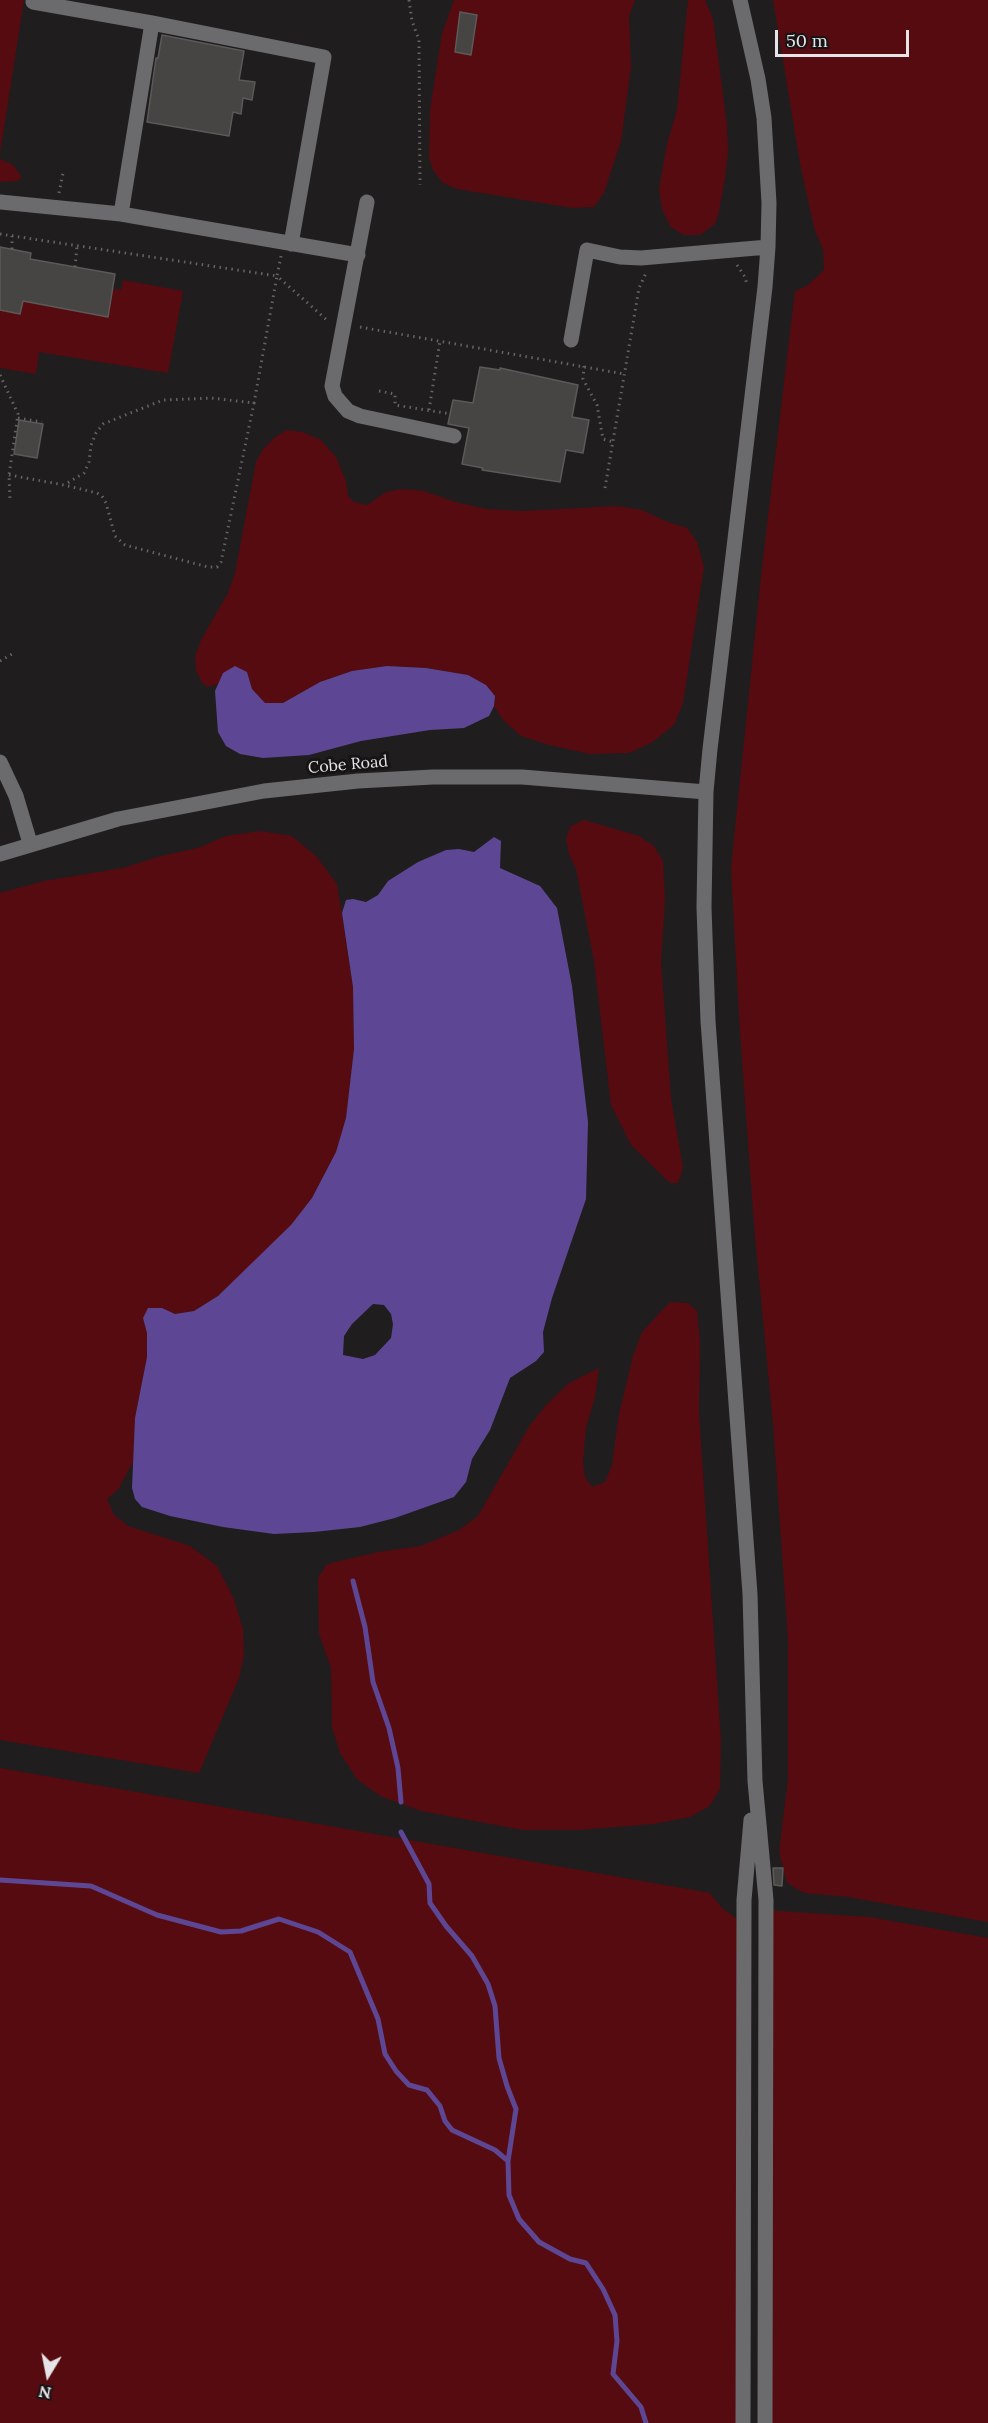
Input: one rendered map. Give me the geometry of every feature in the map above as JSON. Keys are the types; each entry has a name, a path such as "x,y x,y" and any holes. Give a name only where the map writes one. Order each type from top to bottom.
{"street":[{"path":"740,0 756,69 764,118 769,203 768,247 706,792 704,907 707,1011 750,1583 755,1781 766,1900 765,2423"},
{"path":"33,2 324,57 287,243"},
{"path":"121,214 152,23"},
{"path":"0,202 121,214 358,255"},
{"path":"367,202 332,386 335,396 348,411 360,416 454,436"},
{"path":"571,340 583,245 620,257 640,258 768,247"},
{"path":"0,762 16,796 30,843"},
{"name":"Cobe Road","path":"0,854 30,843 118,819 264,791 358,781 433,777 522,777 706,792"},
{"path":"743,2423 744,1900 755,1781"},
{"path":"744,1924 766,1924"}],"path":[{"path":"409,0 419,40 420,185"},
{"path":"59,194 63,173"},
{"path":"0,234 277,276 328,321"},
{"path":"12,236 12,249"},
{"path":"9,475 63,485 102,496 115,536 125,545 208,567 216,567 222,562 277,276 287,243"},
{"path":"75,267 77,246"},
{"path":"728,263 736,263 745,277 747,294"},
{"path":"605,488 639,288 645,274 651,270"},
{"path":"358,326 624,374"},
{"path":"429,410 440,341"},
{"path":"584,366 583,379 597,405 603,440 613,442"},
{"path":"0,375 18,414 9,475 10,500"},
{"path":"379,391 395,394 395,405 451,414"},
{"path":"63,485 84,473 89,462 91,445 103,424 164,400 211,398 254,403"},
{"path":"18,418 42,422"},
{"path":"0,661 14,653"}],"shaded area":[{"path":"0,0 24,0 0,153"},
{"path":"454,0 635,0 629,16 631,67 621,141 604,193 594,207 573,208 457,189 443,183 433,170 429,157 430,110 442,34"},
{"path":"688,0 705,0 713,19 727,125 728,151 718,216 715,224 700,235 683,235 670,226 662,209 659,189 667,144 677,110"},
{"path":"773,0 988,0 988,1922 848,1897 804,1893 787,1883 779,1852 788,1779 788,1639 773,1423 755,1237 731,868 762,567 795,291 807,286 824,270 823,249 815,231 801,169"},
{"path":"0,159 13,165 22,177 17,181 0,182"},
{"path":"123,280 183,291 168,373 39,352 36,374 0,368 0,310 20,314 23,301 108,317 113,289 121,290"},
{"path":"287,430 303,432 321,440 336,457 346,481 348,496 354,502 367,505 386,492 401,489 424,491 455,502 486,509 522,511 617,506 642,510 687,528 697,542 704,567 683,703 674,725 651,743 629,753 590,754 549,745 521,736 503,720 494,706 495,696 486,685 468,675 426,668 387,666 352,671 320,682 283,703 265,703 252,689 247,672 223,673 218,684 207,687 196,670 195,657 201,640 228,593 235,573 256,462 263,449"},
{"path":"235,666 247,672 252,689 265,703 283,703 320,682 352,671 387,666 426,668 468,675 486,685 495,696 494,706 489,716 464,728 430,730 361,741 309,755 263,758 240,754 226,746 218,732 215,691 223,673"},
{"path":"584,820 639,836 654,846 663,861 665,899 661,962 671,1098 683,1168 678,1183 670,1183 631,1145 611,1105 594,961 576,869 569,854 566,838 571,826"},
{"path":"260,831 292,836 316,856 337,884 353,987 354,1049 346,1118 336,1152 312,1198 291,1225 252,1265 218,1296 194,1311 175,1314 162,1308 143,1318 147,1333 147,1357 135,1418 133,1462 118,1490 107,1499 114,1515 128,1526 190,1546 217,1566 234,1599 243,1629 244,1655 239,1678 199,1773 0,1740 0,893 44,881 123,868 161,856 198,848 226,836"},
{"path":"494,837 501,841 500,868 540,886 557,908 572,986 588,1122 586,1199 552,1298 543,1332 544,1352 536,1361 510,1378 490,1430 472,1459 466,1482 454,1497 395,1518 360,1527 274,1534 223,1527 170,1516 142,1507 135,1499 132,1488 135,1418 147,1357 147,1333 143,1318 148,1308 162,1308 175,1314 194,1311 218,1296 291,1225 312,1198 336,1152 346,1118 354,1049 353,987 342,913 346,900 366,902 378,895 388,881 418,862 446,850 459,849 474,852","holes":["373,1304 384,1305 391,1314 393,1324 391,1338 375,1355 363,1359 343,1355 344,1336 352,1324"]},
{"path":"670,1302 688,1303 697,1311 700,1342 699,1413 721,1741 720,1788 713,1801 708,1807 690,1817 653,1824 579,1830 523,1830 421,1811 380,1796 357,1779 340,1753 332,1727 331,1668 319,1634 318,1578 327,1564 378,1552 421,1546 459,1530 478,1516 530,1425 547,1404 569,1383 599,1368 595,1397 586,1428 583,1462 585,1477 592,1487 605,1482 612,1465 619,1414 633,1356 642,1332"},
{"path":"0,1768 710,1893 722,1908 744,1924 743,2423 0,2423"},
{"path":"765,1910 869,1917 988,1938 988,2423 765,2423"}],"building":[{"path":"460,12 477,15 471,55 455,52"},
{"path":"162,35 244,51 239,80 255,82 252,100 243,98 241,114 233,112 229,136 147,122 156,58 158,58"},
{"path":"0,247 31,253 30,259 115,274 108,317 23,301 20,314 0,310"},
{"path":"480,367 500,370 500,368 578,385 572,417 589,420 583,453 566,450 560,482 482,470 483,468 462,464 469,428 448,424 453,400 473,403"},
{"path":"19,420 43,424 37,458 14,454"},
{"path":"773,1868 783,1868 782,1886 774,1885"}],"waterway":[{"path":"353,1581 365,1627 373,1682 389,1728 398,1768 401,1802"},
{"path":"401,1832 429,1884 430,1903 472,1956 488,1984 495,2006 499,2058 516,2109 508,2161 509,2195 519,2219 539,2242 570,2259 586,2263 603,2289 615,2315 617,2341 613,2374 641,2407 646,2423"},
{"path":"0,1880 91,1886 157,1915 221,1932 241,1931 279,1919 318,1932 350,1952 378,2019 385,2054 396,2071 409,2085 427,2090 440,2106 445,2121 452,2130 495,2150 508,2161"}]}
